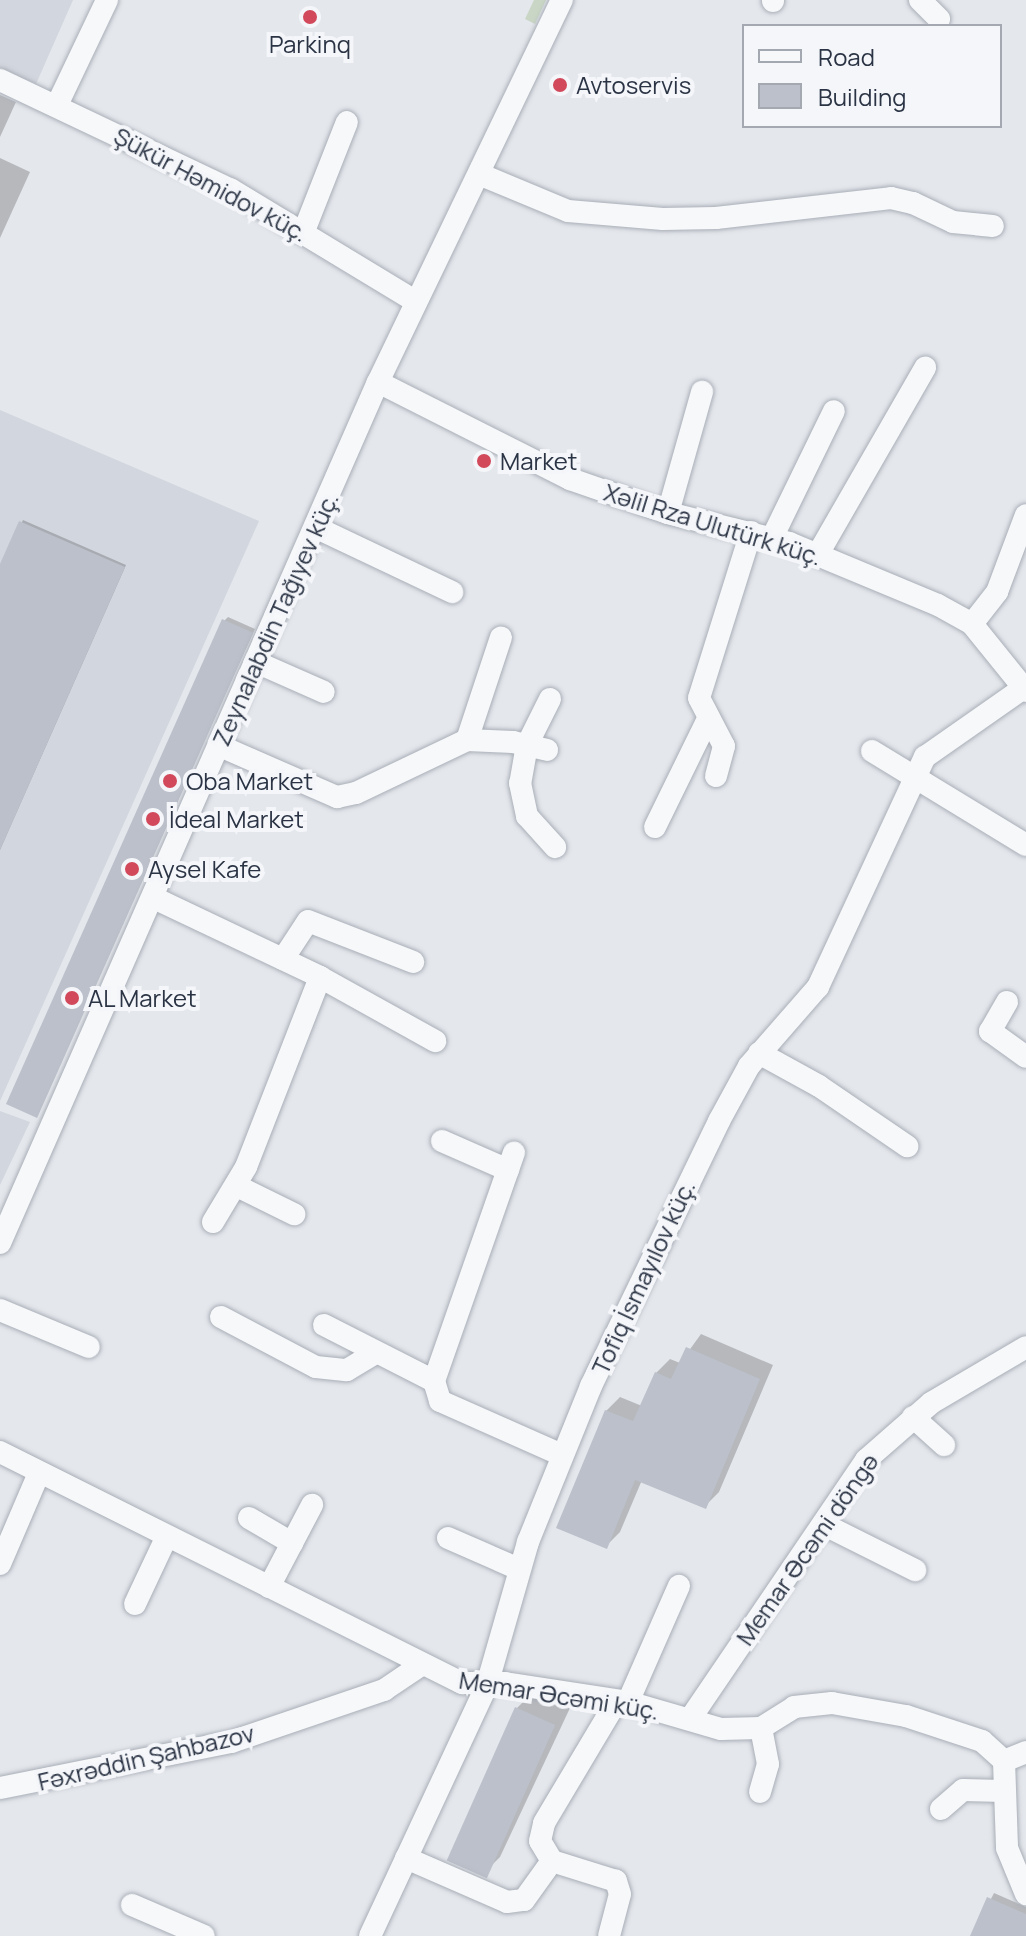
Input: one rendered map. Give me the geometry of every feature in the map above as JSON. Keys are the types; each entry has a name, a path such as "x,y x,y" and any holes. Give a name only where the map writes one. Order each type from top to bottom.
{"street":[{"path":"57,105 107,0"},
{"name":"Zeynalabdin Tağıyev küç.","path":"0,1243 378,382 562,0"},
{"path":"920,0 939,19"},
{"name":"Şükür Həmidov küç.","path":"0,80 230,189 415,301"},
{"path":"304,231 347,122"},
{"path":"479,174 547,205 583,212 716,218 891,198 953,222 993,226"},
{"path":"818,554 925,368"},
{"name":"Xəlil Rza Ulutürk küç.","path":"378,382 570,479 668,513 762,535 818,554 972,624 1024,690"},
{"path":"668,513 702,392"},
{"path":"716,776 724,746 707,721 699,698 762,535 834,411"},
{"path":"972,624 997,592 1026,515"},
{"path":"315,527 452,592"},
{"path":"467,740 501,637"},
{"path":"256,662 324,692"},
{"name":"Tofiq İsmayılov küç.","path":"370,1936 487,1685 519,1569 562,1455 681,1194 759,1053 818,987 913,776 940,743 999,710 1024,690"},
{"path":"550,699 521,803 538,832 555,847"},
{"path":"655,827 707,721"},
{"path":"220,746 337,797 356,793 467,740 537,748"},
{"path":"872,751 1026,845"},
{"path":"154,898 320,977 435,1041"},
{"path":"283,959 308,921 413,962"},
{"path":"213,1222 237,1186 320,977"},
{"path":"1007,1002 990,1031 1026,1057"},
{"path":"759,1053 819,1086 907,1146"},
{"path":"442,1141 511,1162 434,1381 440,1401 562,1455"},
{"path":"237,1186 294,1214"},
{"path":"0,1310 89,1347"},
{"path":"221,1317 316,1367 347,1370 375,1353"},
{"path":"324,1325 434,1381"},
{"name":"Memar Əcəmi döngə","path":"690,1719 825,1525 866,1460 913,1417 1026,1347"},
{"path":"913,1417 944,1445"},
{"name":"Memar Əcəmi küç.","path":"0,1452 462,1683 526,1686 622,1702 721,1729 761,1728"},
{"path":"0,1564 39,1473"},
{"path":"269,1587 312,1505"},
{"path":"249,1518 292,1543"},
{"path":"825,1525 915,1570"},
{"path":"135,1604 167,1536"},
{"path":"448,1538 519,1569"},
{"path":"609,1936 620,1894 616,1881 552,1861 541,1847 544,1823 622,1702 679,1586"},
{"name":"Fəxrəddin Şahbazov","path":"0,1788 231,1742 384,1690 421,1665"},
{"path":"760,1792 768,1764 761,1728 794,1707 832,1703 931,1723 982,1741 1004,1761 1003,1791 1009,1858 1026,1894"},
{"path":"1004,1761 1026,1752"},
{"path":"941,1809 963,1790 1003,1791"},
{"path":"406,1858 507,1902 524,1900 552,1861"},
{"path":"132,1905 204,1936"}],"shaded area":[{"path":"0,0 73,0 36,84 0,68"},
{"path":"0,410 259,521 0,1101"},
{"path":"0,1111 30,1122 0,1185"}],"green space":[{"path":"534,0 546,0 535,24 525,19"}],"building":[{"path":"19,521 125,567 0,850 0,564"},
{"path":"222,619 253,633 37,1118 6,1104"},
{"path":"686,1347 760,1379 706,1509 635,1480 607,1549 556,1528 605,1410 633,1421 655,1372 671,1379"},
{"path":"515,1707 555,1725 487,1878 447,1860"},
{"path":"987,1897 1026,1914 1026,1936 970,1936"}],"place":[{"name":"Parkinq","path":"310,17"},
{"name":"Avtoservis","path":"560,85"},
{"name":"Market","path":"484,461"},
{"name":"Oba Market","path":"170,781"},
{"name":"İdeal Market","path":"153,819"},
{"name":"Aysel Kafe","path":"132,869"},
{"name":"AL Market","path":"72,998"}]}
